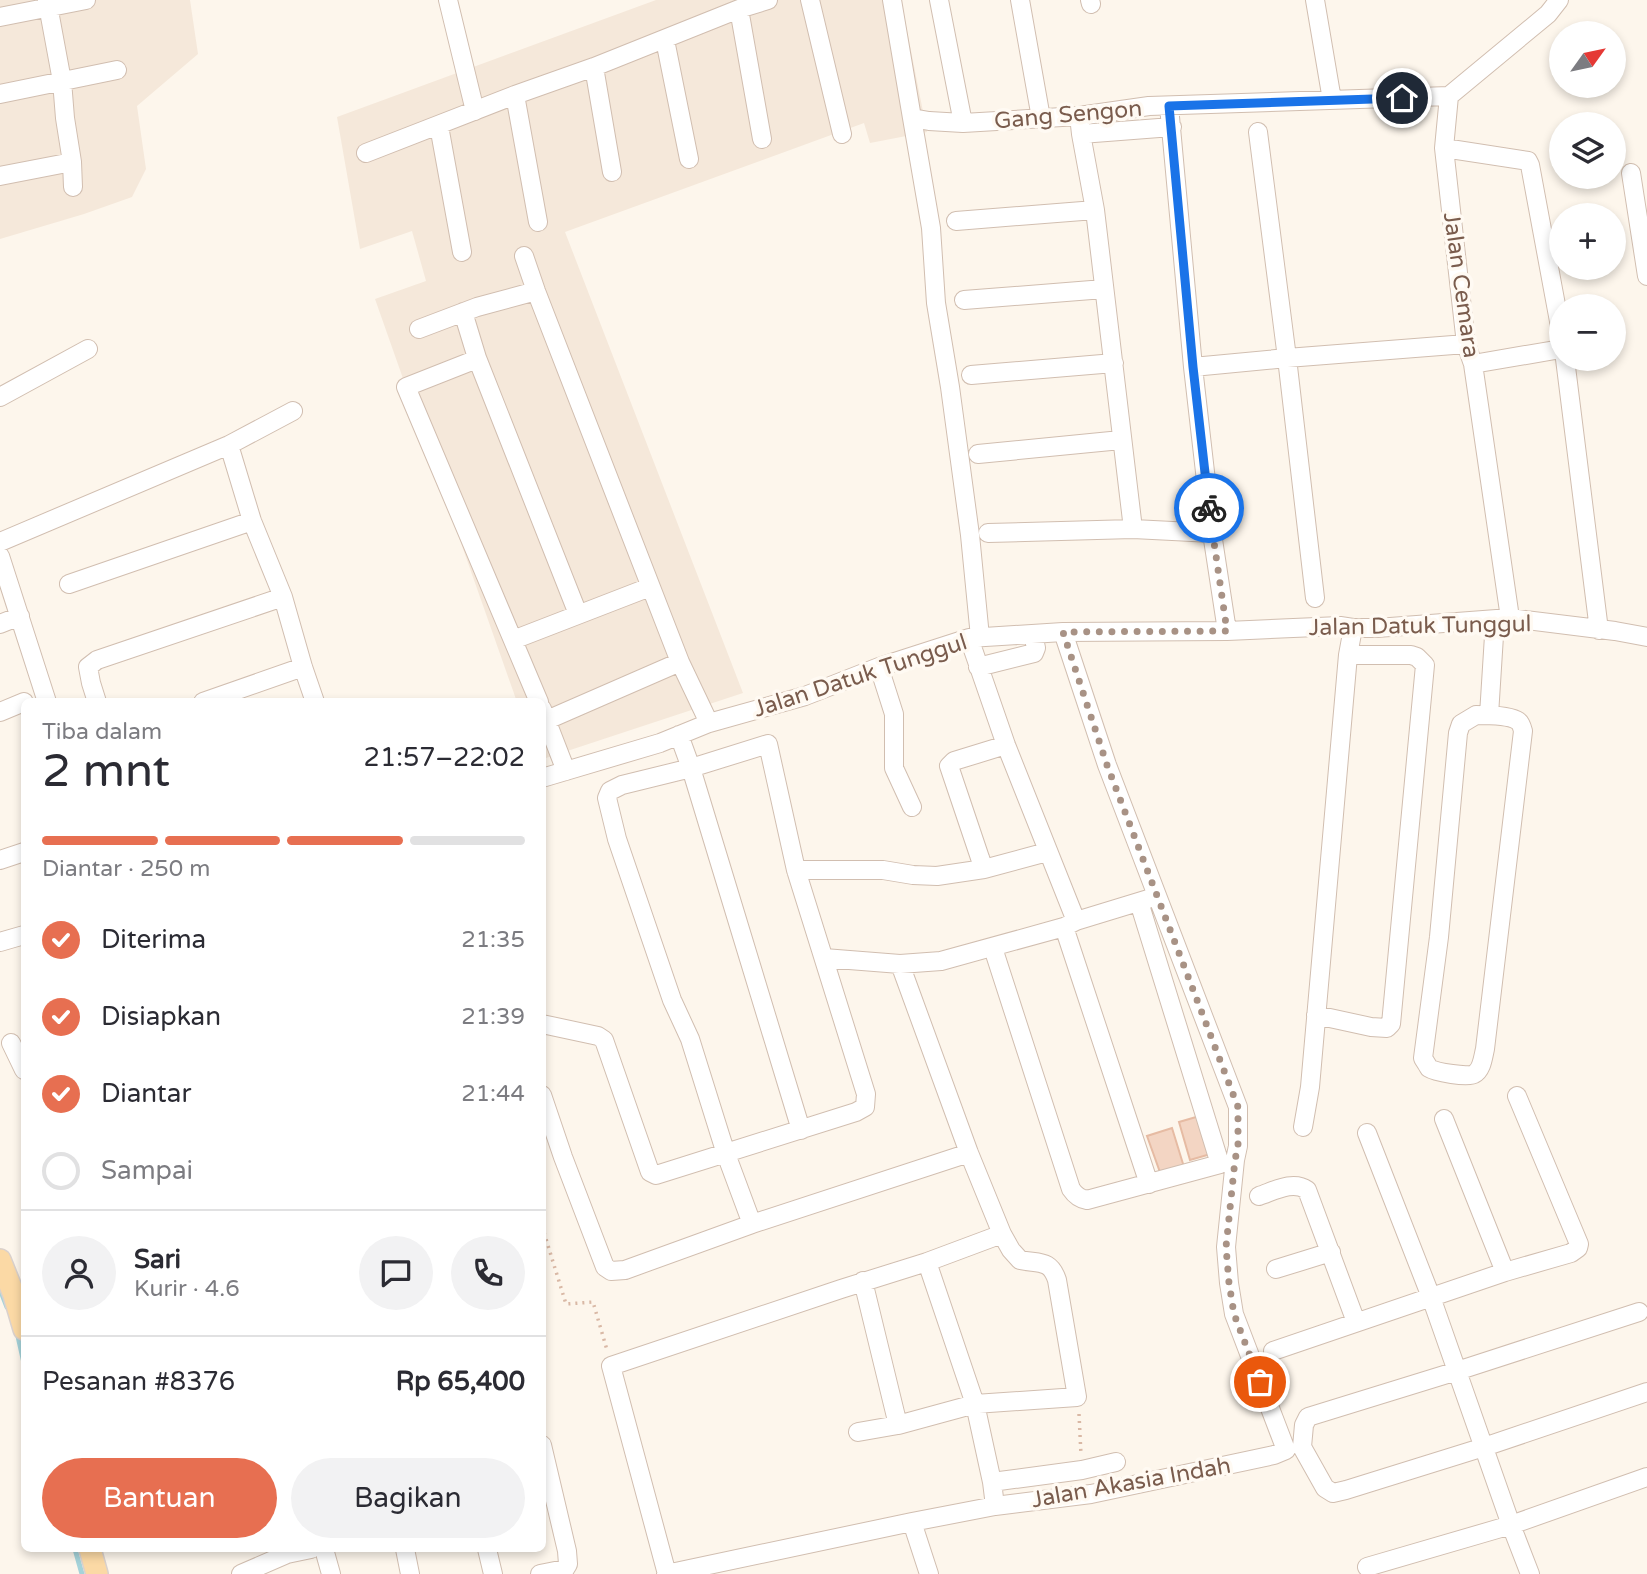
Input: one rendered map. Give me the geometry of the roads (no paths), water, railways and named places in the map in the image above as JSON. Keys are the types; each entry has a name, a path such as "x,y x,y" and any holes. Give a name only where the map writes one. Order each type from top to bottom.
{"main road":[{"path":"0,1260 21,1318"},
{"path":"91,1552 97,1574"}],"street":[{"path":"0,17 48,4 86,0"},
{"path":"448,0 475,111"},
{"path":"366,153 768,0"},
{"path":"810,0 842,134"},
{"path":"892,0 921,119 936,303 970,535 974,638 978,667 1047,852 1149,1184"},
{"path":"939,0 963,123"},
{"path":"1020,0 1041,118"},
{"path":"1315,0 1332,100"},
{"path":"1449,96 1548,14 1559,0"},
{"path":"48,4 62,81 73,187"},
{"path":"739,9 762,139"},
{"path":"665,40 689,159"},
{"path":"594,67 612,172"},
{"path":"0,94 117,71"},
{"path":"515,95 538,222"},
{"name":"Gang Sengon","path":"921,119 963,123 1079,116 1149,106 1449,96"},
{"name":"Jalan Cemara","path":"1449,96 1444,148 1466,344 1473,364 1502,619 1489,715"},
{"path":"1169,106 1193,367 1212,533 1227,631"},
{"path":"1079,116 1095,210 1133,529"},
{"path":"439,126 462,252"},
{"path":"1081,134 1172,127"},
{"path":"1258,132 1315,598"},
{"path":"1444,148 1528,161 1554,294"},
{"path":"0,176 72,162"},
{"path":"1631,173 1647,276"},
{"path":"956,221 1095,210"},
{"path":"524,256 650,587 680,662 709,723"},
{"path":"964,300 1104,289"},
{"path":"419,329 463,312 536,291"},
{"path":"463,312 477,359 578,614"},
{"path":"1193,367 1466,344"},
{"path":"0,397 88,349"},
{"path":"1473,364 1549,351"},
{"path":"477,359 406,387 537,698"},
{"path":"971,375 1114,363"},
{"path":"1567,371 1599,630"},
{"path":"0,542 229,445 293,411"},
{"path":"978,454 1121,440"},
{"path":"229,445 252,521 283,597 314,698"},
{"path":"69,583 252,521"},
{"path":"988,533 1133,529 1212,533"},
{"path":"0,556 46,698"},
{"path":"513,639 650,587"},
{"path":"96,698 88,667 97,660 283,597"},
{"path":"0,624 19,616"},
{"name":"Jalan Datuk Tunggul","path":"546,777 660,743 709,723 805,696 879,667 974,638 1063,632 1227,631 1340,626 1353,628 1502,619 1647,637"},
{"path":"1303,1127 1310,1087 1348,655 1353,628"},
{"path":"1063,632 1107,765 1238,1107 1238,1146 1226,1247 1230,1293 1234,1314 1294,1449 1325,1488 1333,1493 1484,1447 1647,1392"},
{"path":"978,667 1034,653 1036,648 1033,634"},
{"path":"1316,1015 1371,1027 1387,1027 1391,1024 1424,678 1425,665 1411,655 1348,655"},
{"path":"546,715 680,662"},
{"path":"214,698 303,667"},
{"path":"879,667 894,714 894,768 912,807"},
{"path":"0,712 21,704"},
{"path":"1476,715 1489,715 1516,719 1521,723 1523,731 1485,1049 1477,1074 1469,1076 1435,1071 1429,1068 1423,1058 1458,733 1461,724 1467,720 1476,715"},
{"path":"546,718 566,771"},
{"path":"680,735 801,1130"},
{"path":"546,1025 598,1036 604,1040 650,1172 656,1175 726,1154 801,1130 865,1107 866,1094 796,870 768,744 691,768 622,785 610,791 607,798 617,839 672,1000 690,1039 726,1154 752,1224"},
{"path":"984,869 949,766 954,761 1006,745"},
{"path":"796,870 883,870 937,876 984,869 1047,852"},
{"path":"0,860 21,853"},
{"path":"824,957 900,964 941,961 993,948 1158,896"},
{"path":"993,948 1075,1195 1087,1199 1220,1164 1139,902"},
{"path":"0,942 21,936"},
{"path":"858,1433 975,1404 1077,1397 1054,1269 1046,1264 1020,1260 1002,1234 969,1153 900,964"},
{"path":"12,1043 21,1063"},
{"path":"1273,1351 1505,1272 1571,1253 1578,1248 1579,1244 1517,1096"},
{"path":"546,1107 605,1267 611,1271 625,1270 752,1224 969,1153"},
{"path":"1444,1119 1505,1272"},
{"path":"1367,1133 1431,1297 1530,1574"},
{"path":"1259,1196 1292,1185 1307,1190 1356,1322"},
{"path":"667,1574 611,1366 927,1262 1002,1234"},
{"path":"1276,1269 1331,1252"},
{"path":"927,1262 975,1404 995,1506"},
{"path":"863,1281 898,1425"},
{"path":"1294,1449 1308,1417 1639,1312"},
{"name":"Jalan Akasia Indah","path":"667,1574 995,1506 1091,1494 1294,1449"},
{"path":"540,1574 565,1569 568,1563 546,1462"},
{"path":"992,1482 1082,1470 1116,1462"},
{"path":"1367,1567 1511,1525 1647,1477"},
{"path":"912,1522 929,1574"},
{"path":"241,1574 297,1552"},
{"path":"325,1552 331,1574"},
{"path":"406,1552 410,1574"},
{"path":"488,1552 493,1574"}],"waterway":[{"path":"0,1289 7,1307"},
{"path":"17,1332 21,1350"},
{"path":"76,1552 82,1574"}]}
